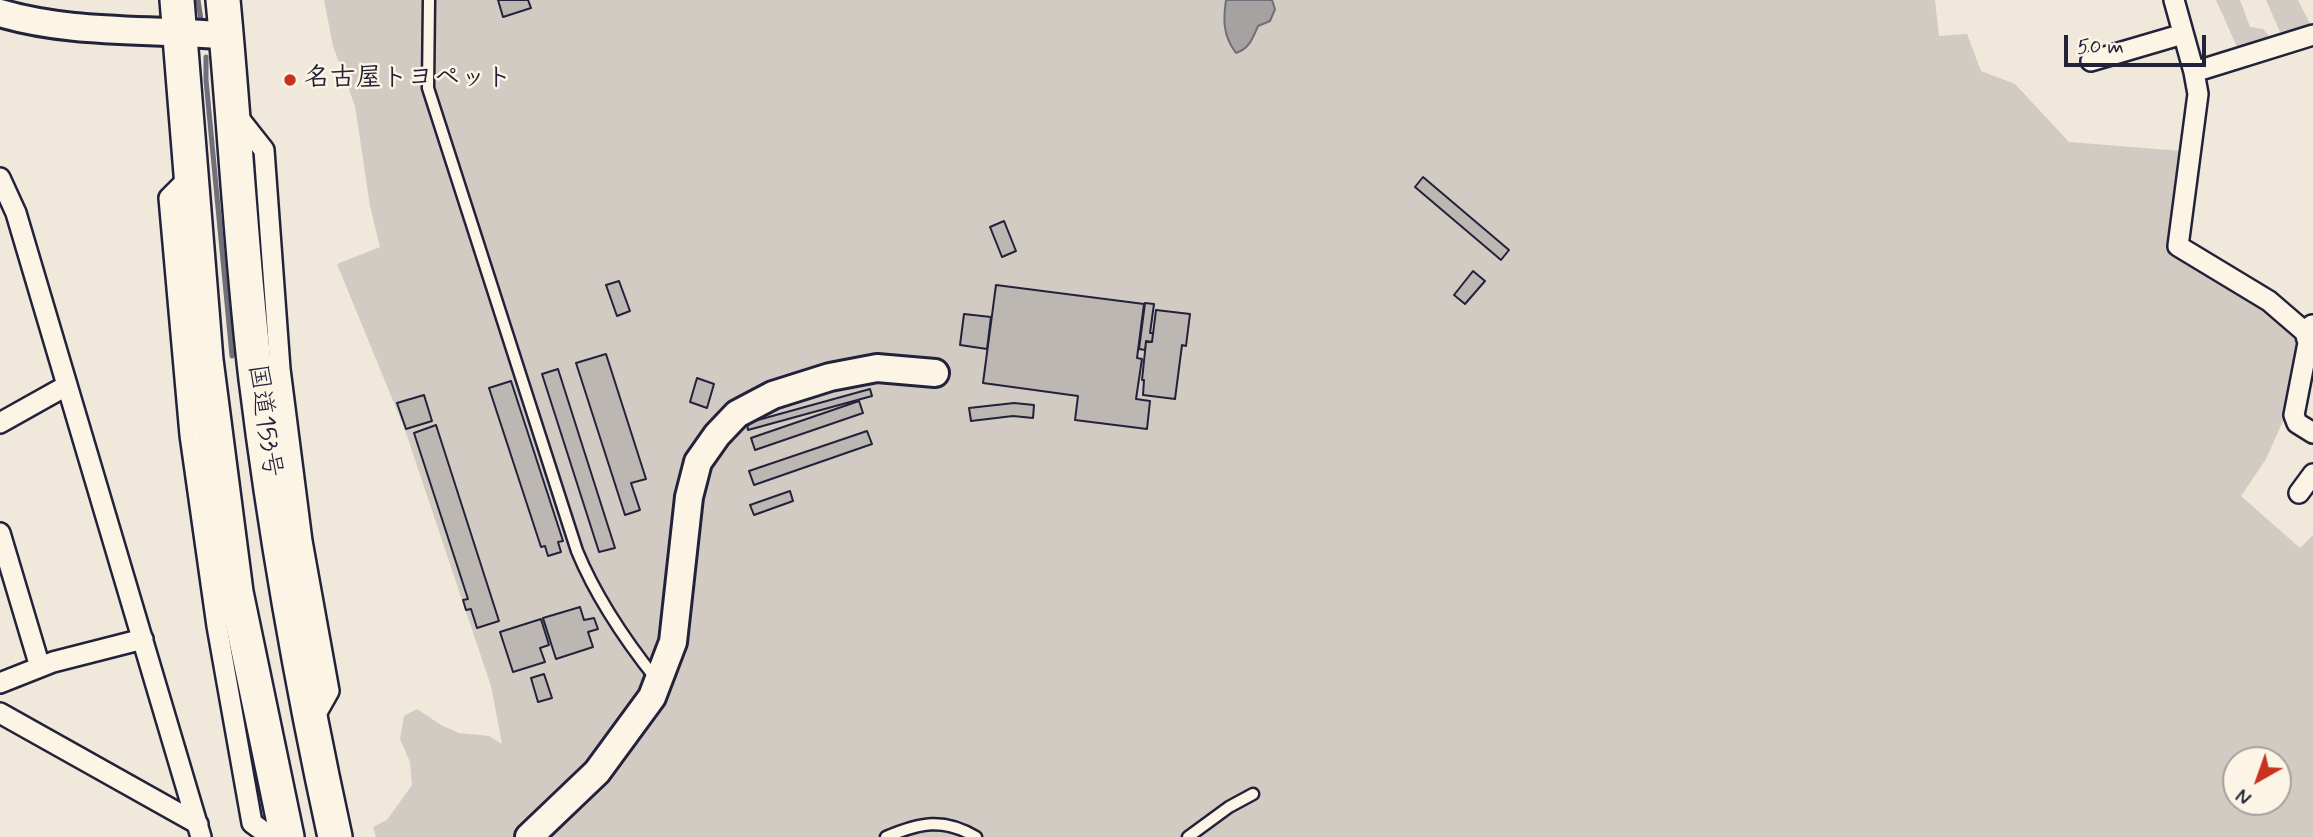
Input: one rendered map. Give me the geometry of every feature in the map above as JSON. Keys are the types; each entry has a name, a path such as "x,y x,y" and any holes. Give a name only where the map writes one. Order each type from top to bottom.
{"highway":[{"name":"国道153号","path":"223,0 234,111 238,205 274,418 281,550 311,724 335,837"},
{"name":"国道153号","path":"178,16 206,360 236,592 287,837"}],"street":[{"path":"2174,0 2198,94 2178,246 2309,328 2294,415 2297,423 2313,433"},
{"path":"0,13 36,22 90,29 178,16 226,36"},
{"path":"2091,61 2183,34"},
{"path":"2194,72 2313,35"},
{"path":"191,176 169,198 190,435 217,626 252,823 271,837"},
{"path":"0,178 16,213 199,830"},
{"path":"533,836 597,772 652,697 673,642 689,497 698,462 716,435 737,414 773,395 830,377 877,368 935,373"},
{"path":"0,423 66,386"},
{"path":"2299,493 2313,474"},
{"path":"0,533 40,667"},
{"path":"0,683 40,667 143,639"},
{"path":"0,713 199,830"}],"lane":[{"path":"429,0 428,88 577,551 590,583 631,648 658,682"},
{"path":"1188,837 1213,817 1253,794"},
{"path":"886,837 930,822 963,829 976,837"}],"shaded area":[{"path":"324,0 1935,0 1939,36 1967,34 1981,71 2015,84 2069,142 2182,151 2174,245 2288,325 2300,350 2292,401 2266,459 2241,496 2300,548 2313,535 2313,837 376,837 373,827 387,820 412,785 410,762 400,739 404,716 417,709 459,733 489,736 502,744 491,686 405,430 337,264 380,247 370,206 355,106 333,46"},
{"path":"1226,0 1272,0 1275,9 1270,21 1258,26 1247,46 1236,53 1225,28"},
{"path":"2216,0 2240,0 2250,27 2263,29 2270,37 2237,47"},
{"path":"2266,0 2298,0 2311,26 2280,32"}],"building":[{"path":"498,0 528,0 531,8 503,17"},
{"path":"1423,177 1509,250 1501,260 1415,187"},
{"path":"1004,221 1016,251 1002,257 990,227"},
{"path":"1473,271 1485,281 1465,304 1454,295"},
{"path":"619,281 630,311 617,316 606,285"},
{"path":"996,285 1144,304 1137,358 1142,359 1136,399 1150,401 1147,429 1075,420 1078,396 983,383"},
{"path":"1145,303 1154,304 1150,333 1153,333 1152,342 1146,341 1145,350 1139,349"},
{"path":"1156,310 1190,314 1186,346 1182,345 1175,399 1143,395 1146,342 1152,342"},
{"path":"964,314 991,317 987,349 960,345"},
{"path":"606,354 646,479 631,483 640,510 625,515 576,363"},
{"path":"558,369 615,548 599,552 542,374"},
{"path":"697,378 714,384 707,408 690,402"},
{"path":"511,381 563,541 558,542 561,552 548,556 545,546 541,547 489,388"},
{"path":"870,389 872,396 748,430 747,423"},
{"path":"424,395 432,421 406,429 397,403"},
{"path":"859,401 863,413 755,450 751,438"},
{"path":"1014,403 1034,405 1033,418 1013,416 971,421 969,408"},
{"path":"436,425 499,621 477,628 471,609 466,610 463,600 468,599 414,433"},
{"path":"867,431 872,444 754,485 749,471"},
{"path":"790,491 793,501 754,515 750,505"},
{"path":"580,607 584,620 594,618 598,629 588,632 593,647 556,659 543,618"},
{"path":"541,619 549,645 540,648 545,662 513,672 500,632"},
{"path":"544,674 552,698 538,702 531,678"}],"waterway":[{"path":"198,0 201,20"},
{"path":"206,57 232,356"}],"place":[{"name":"名古屋トヨペット","path":"290,80"}]}
